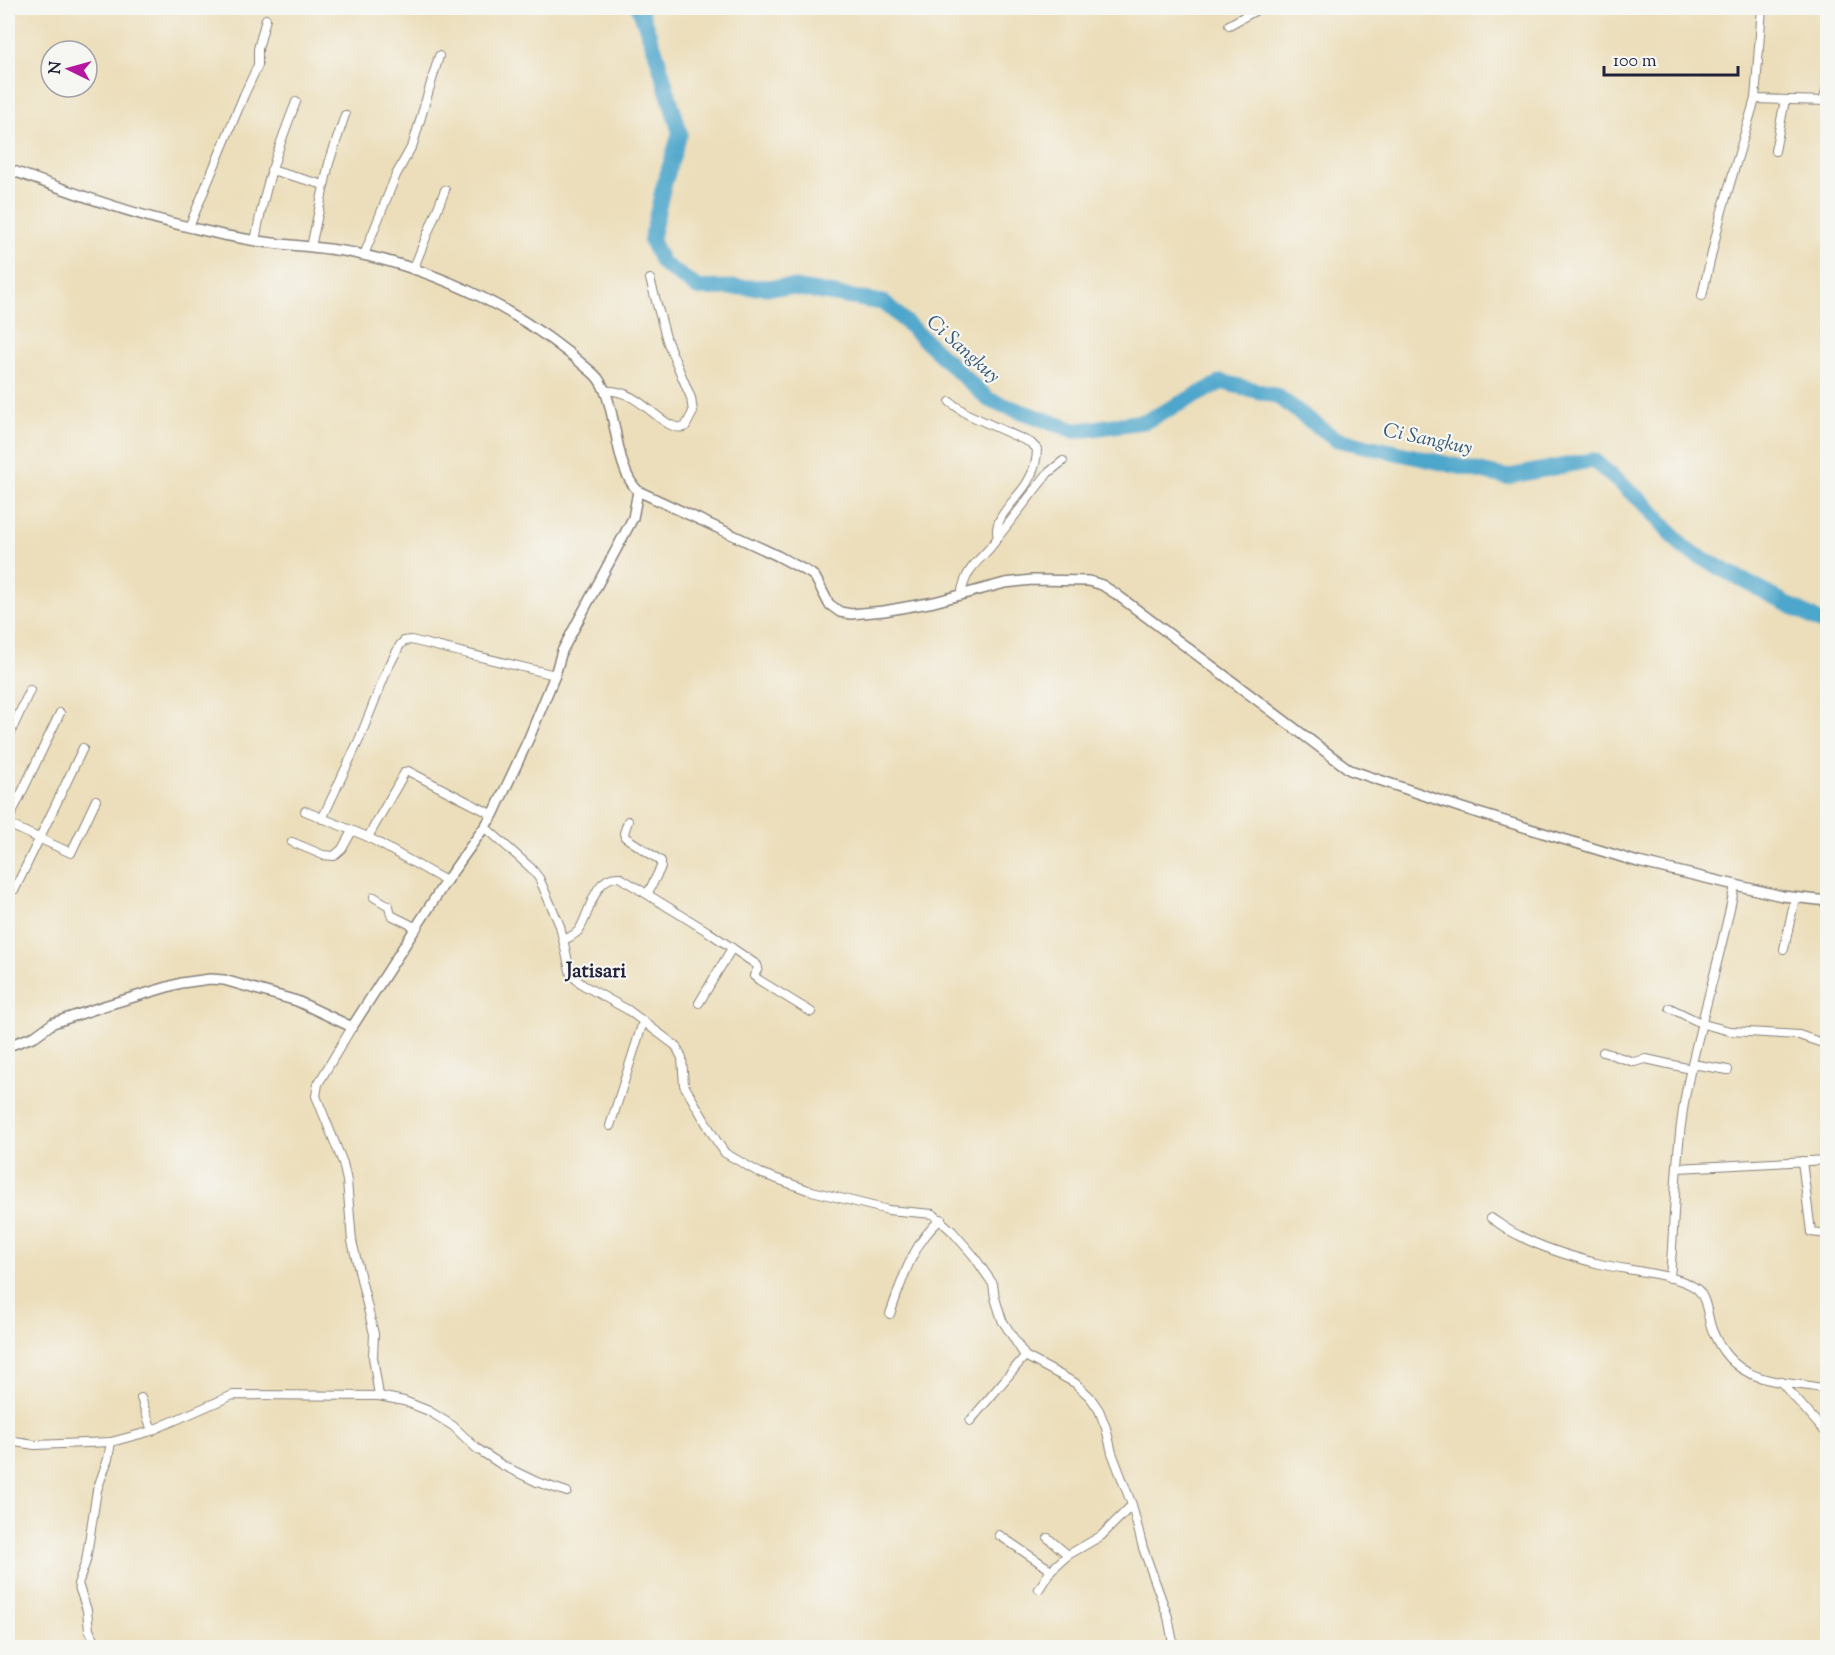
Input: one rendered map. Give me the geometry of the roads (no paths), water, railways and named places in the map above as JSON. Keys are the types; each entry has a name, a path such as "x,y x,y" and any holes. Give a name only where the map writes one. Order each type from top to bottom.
{"street":[{"path":"1229,25 1260,8"},
{"path":"1702,296 1721,214 1755,99 1762,8"},
{"path":"189,228 258,65 260,42 267,19"},
{"path":"364,255 396,175 413,144 439,56"},
{"path":"1755,99 1825,101 1827,84"},
{"path":"1775,151 1785,100"},
{"path":"255,241 271,170 297,102"},
{"path":"311,247 324,184 345,115"},
{"path":"8,169 124,209 189,228 255,241 364,255 467,289 553,340 596,376 605,391 628,478 638,491 810,573 815,577 829,604 840,612 868,614 1012,582 1052,579 1096,582 1116,594 1344,767 1462,808 1612,854 1734,885 1795,898 1827,901"},
{"path":"271,170 324,184"},
{"path":"413,270 445,190"},
{"path":"605,391 616,390 628,394 676,428 685,427 693,412 691,398 667,341 650,279"},
{"path":"951,402 967,414 1031,443 1037,449 1037,459 1028,482 998,523 996,532 998,537"},
{"path":"961,595 971,567 998,537 1048,473 1063,461"},
{"path":"379,1396 373,1357 374,1334 352,1241 347,1181 343,1163 316,1096 318,1084 446,881 493,815 529,738 555,675 562,651 633,518 638,491"},
{"path":"322,819 387,670 404,641 411,640 555,675"},
{"path":"8,738 30,690"},
{"path":"60,713 8,822 71,853 96,800"},
{"path":"15,889 83,748"},
{"path":"368,837 402,777 408,771 414,772 493,815"},
{"path":"305,811 368,837 446,881"},
{"path":"628,821 625,837 661,861 661,867 648,893"},
{"path":"485,827 535,872 552,905 564,940 566,960 571,975 628,1010 676,1046 682,1059 684,1085 725,1153 760,1173 810,1190 888,1210 928,1212 941,1219 973,1255 989,1276 1002,1320 1025,1356 1075,1383 1096,1404 1132,1505 1174,1647"},
{"path":"292,842 323,855 332,856 342,849 352,831"},
{"path":"564,940 579,930 594,896 611,877 619,877 648,893 757,965 754,976 811,1012"},
{"path":"1671,1278 1683,1109 1734,885"},
{"path":"374,897 389,906 391,915 417,928"},
{"path":"1784,949 1795,898"},
{"path":"699,1004 732,948"},
{"path":"8,1046 35,1036 53,1023 107,1005 181,982 210,979 224,980 297,1001 352,1027"},
{"path":"1670,1008 1702,1024 1730,1031 1798,1035 1827,1045"},
{"path":"610,1126 643,1022"},
{"path":"1604,1052 1634,1062 1646,1059 1691,1067 1728,1070"},
{"path":"1678,1168 1827,1160"},
{"path":"1802,1161 1810,1228 1814,1234 1827,1234"},
{"path":"1491,1218 1531,1241 1599,1264 1671,1278 1697,1290 1704,1300 1714,1334 1730,1358 1747,1374 1762,1379 1827,1389"},
{"path":"890,1314 903,1275 917,1247 924,1234 941,1219"},
{"path":"970,1421 1025,1356"},
{"path":"1781,1381 1827,1435"},
{"path":"8,1441 35,1445 111,1442 152,1431 233,1395 379,1396 404,1401 429,1411 453,1426 476,1448 502,1465 537,1482 567,1492"},
{"path":"141,1398 152,1431"},
{"path":"100,1647 89,1630 87,1610 78,1584 86,1561 97,1490 108,1460 111,1442"},
{"path":"1039,1589 1051,1570 1068,1555 1101,1536 1132,1505"},
{"path":"999,1535 1051,1570"},
{"path":"1048,1538 1068,1555"}],"waterway":[{"name":"Ci Sangkuy","path":"639,8 655,50 680,133 663,188 651,240 662,263 698,288 791,287 885,303 989,400 1076,431 1146,421 1222,382 1277,396 1335,439 1506,477 1593,460 1646,505 1685,549 1828,626"}],"district":[{"name":"Jatisari","path":"596,970"}]}
